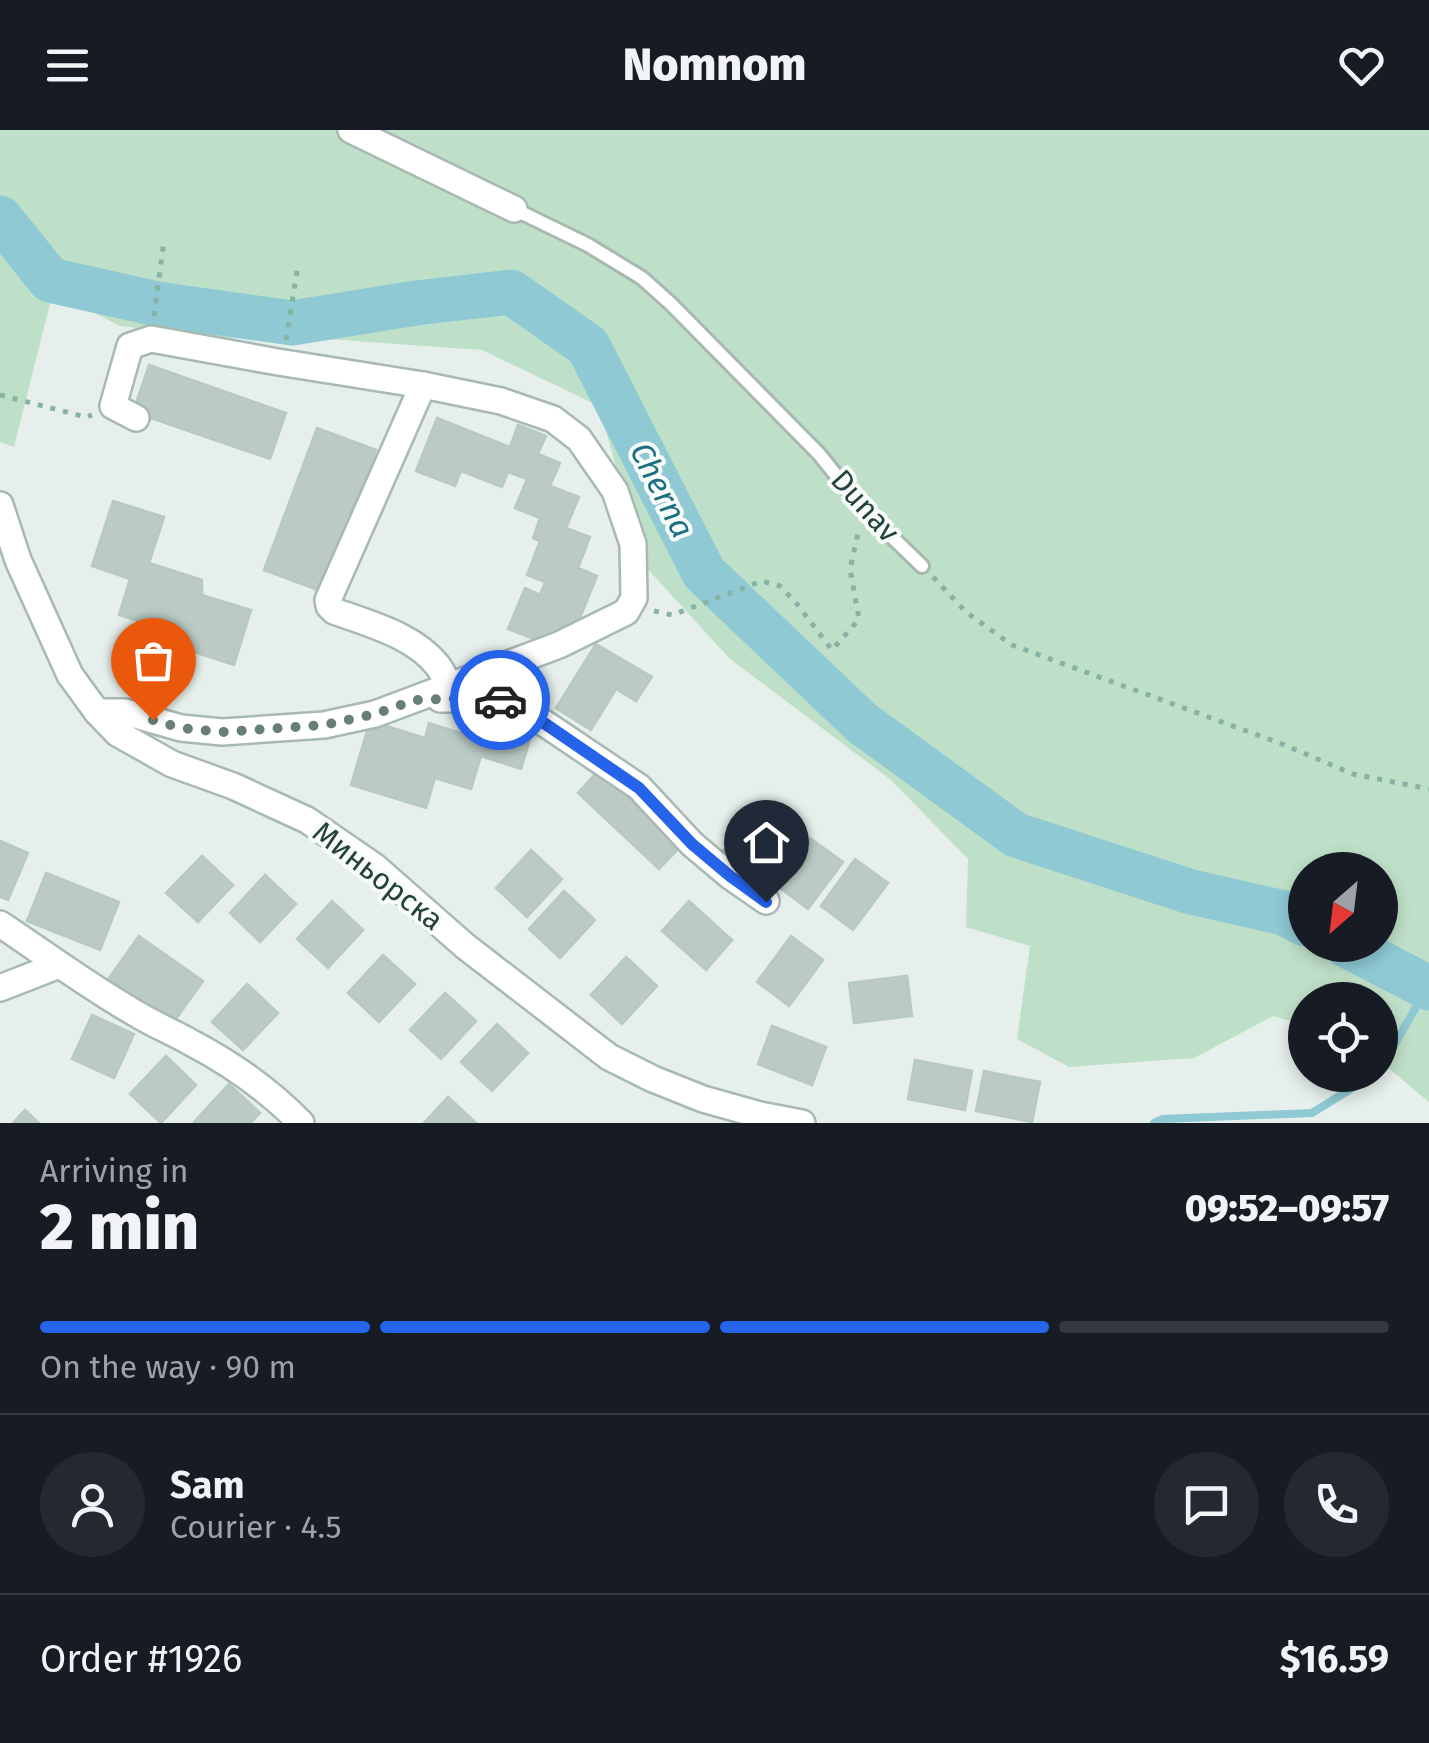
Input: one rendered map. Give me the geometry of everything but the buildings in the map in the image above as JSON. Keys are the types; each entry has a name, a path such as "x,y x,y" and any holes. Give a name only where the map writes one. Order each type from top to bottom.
{"street":[{"name":"Dunav","path":"351,130 514,209"},
{"path":"97,712 125,712 181,728 222,732 324,725 375,714 559,644 626,612 634,598 632,544 616,491 578,438 554,418 423,385 151,339 130,346 113,406 136,418"},
{"path":"423,385 328,600 334,610 420,648 438,666 450,687"},
{"name":"Миньорска","path":"0,505 18,560 70,675 117,734 172,764 233,786 307,820 374,866 465,946 610,1057 703,1099 802,1123"},
{"path":"415,700 497,699 518,708 639,788 692,844 766,902"},
{"path":"0,924 136,1014 235,1070 278,1099 301,1123"},
{"path":"0,988 58,965"}],"lane":[{"name":"Dunav","path":"514,209 588,245 642,278 819,454 864,510 922,566"}],"path":[{"path":"151,339 164,240"},
{"path":"282,362 298,264"},
{"path":"0,395 86,417 113,406"},
{"path":"672,615 762,581 780,586 832,650 859,618 850,569 864,510"},
{"name":"Dunav","path":"922,566 966,612 1012,645 1353,774 1429,789"}],"green space":[{"path":"0,130 1429,130 1429,1102 1398,1076 1398,982 1288,982 1288,1020 1273,1016 1194,1058 1069,1067 1017,1039 1030,946 966,927 968,859 891,780 730,659 643,564 599,406 482,350 327,339 229,338 120,326 53,292 14,447 0,442"}],"waterway":[{"name":"Cherna","path":"0,218 50,280 157,304 292,323 511,292 588,346 704,573 862,723 1016,835 1191,892 1288,915"},
{"name":"Cherna","path":"1379,962 1429,988"},
{"path":"1398,1038 1420,1000 1429,996"},
{"path":"1154,1123 1162,1119 1312,1113 1346,1092"}],"way so far":[{"path":"153,720 181,728 222,732 324,725 415,700 500,700"}],"route":[{"path":"500,700 544,723 639,788 692,844 766,902"}]}
